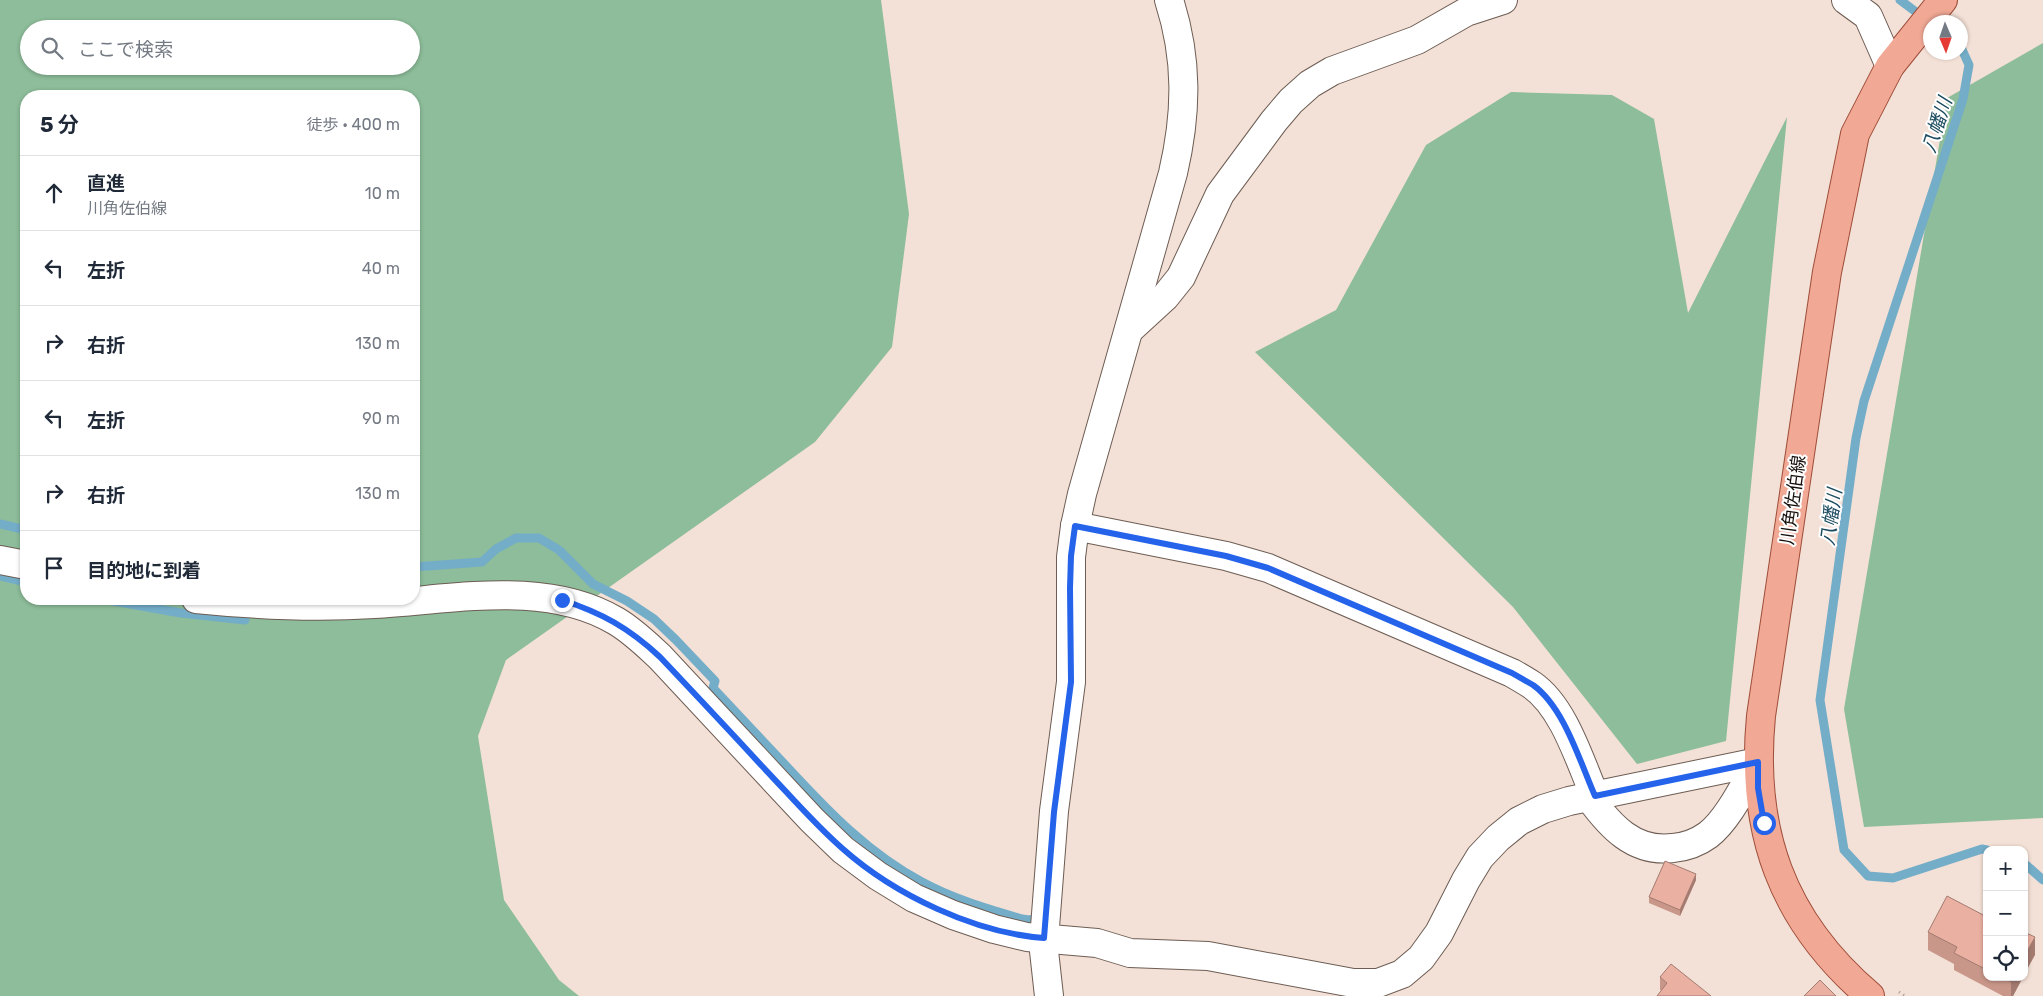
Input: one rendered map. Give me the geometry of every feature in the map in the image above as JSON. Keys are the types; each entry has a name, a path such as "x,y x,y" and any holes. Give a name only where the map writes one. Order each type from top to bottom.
{"main road":[{"name":"川角佐伯線","path":"1870,996 1850,979 1825,952 1804,923 1787,891 1773,858 1758,788 1761,716 1827,272 1855,134 1890,66 1941,2"}],"street":[{"path":"1049,996 1032,937 1054,812 1070,698 1071,556 1075,526 1181,140 1184,72 1179,38 1169,0"},
{"path":"1128,330 1165,297 1181,277 1220,194 1274,121 1291,101 1310,84 1332,71 1417,40 1466,12 1503,0"},
{"path":"1846,0 1868,16 1890,66"},
{"path":"1075,526 1226,556 1268,568 1512,673 1534,686 1551,703 1563,724 1592,797 1616,829 1636,844 1661,850 1686,846 1709,834 1720,822 1758,762"},
{"path":"0,560 20,564"},
{"path":"420,601 504,595 533,595 562,600 589,608 615,621 639,637 660,657 812,820 843,850 871,871 914,898 953,915 1032,937 1097,943 1130,954 1208,956 1353,983 1378,983 1402,974 1421,958 1439,933 1475,865 1498,838 1519,822 1543,809 1569,801 1758,762"},
{"path":"267,605 310,607 373,605"}],"path":[{"path":"1897,991 1905,996"}],"green space":[{"path":"0,0 881,0 909,214 892,347 815,442 506,660 478,736 504,900 559,980 579,996 0,996"},
{"path":"2043,43 2043,818 1864,827 1844,709 1947,98"},
{"path":"1511,92 1612,95 1654,119 1688,313 1787,117 1726,741 1637,764 1513,607 1255,352 1336,310 1426,145"}],"building":[{"path":"1665,861 1696,874 1680,910 1649,897"},
{"path":"1947,896 1983,915 1983,968 1954,953 1957,947 1928,932"},
{"path":"2028,934 2035,937 2028,950"},
{"path":"1671,964 1711,996 1657,996 1667,983 1660,977"},
{"path":"1820,980 1836,996 1804,996"}],"waterway":[{"name":"八幡川","path":"1900,0 1923,17"},
{"name":"八幡川","path":"1967,60 1969,65 1963,99 1864,401 1856,438 1820,700 1844,850 1868,876 1893,878 1983,849"},
{"path":"0,524 20,529"},
{"path":"420,567 482,562 496,549 516,538 539,538 559,550 593,584 627,601 654,619 715,681 713,688 819,801 884,859 922,882 958,899 1022,919 1029,920 1044,917"},
{"path":"0,576 20,581"},
{"path":"136,605 181,613 245,620"},
{"name":"八幡川","path":"2028,867 2043,880"}],"route":[{"path":"562,600 589,608 615,621 639,637 660,657 812,820 843,850 878,876 914,898 953,915 1019,936 1044,938 1051,839 1071,682 1070,588 1071,556 1075,526 1248,561 1288,576 1512,673 1534,686 1551,703 1563,724 1595,796 1758,762 1758,788 1764,823"}]}
